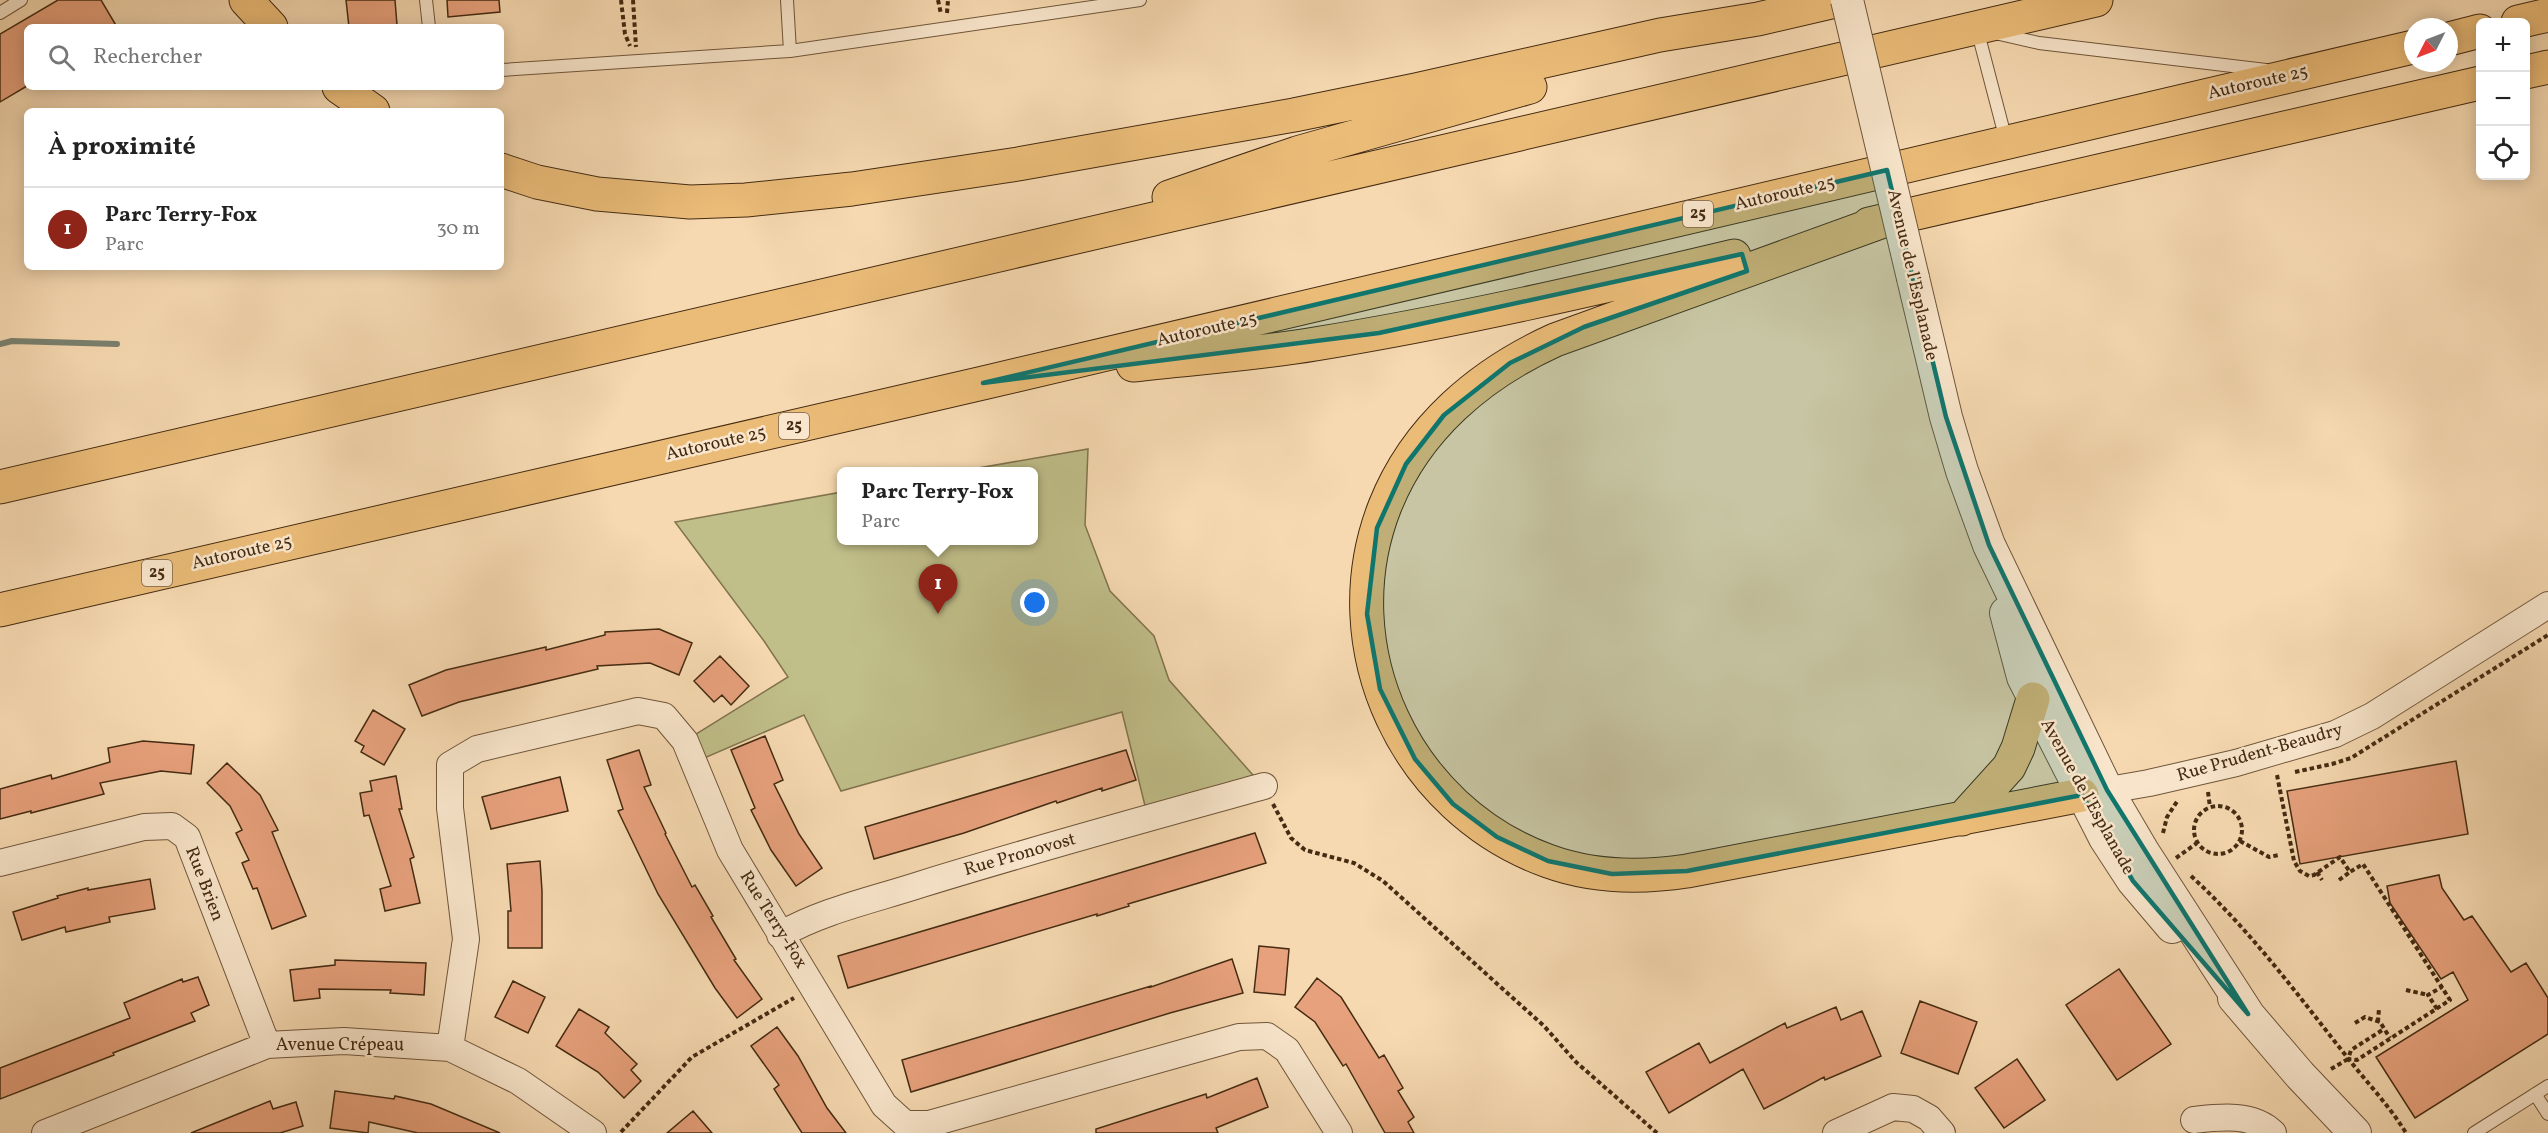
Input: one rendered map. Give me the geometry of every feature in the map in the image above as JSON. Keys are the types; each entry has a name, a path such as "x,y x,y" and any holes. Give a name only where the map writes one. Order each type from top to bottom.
{"highway":[{"path":"246,0 268,24"},
{"path":"504,171 537,182 597,194 690,202 746,200 852,189 1018,164 1294,115 1660,35 1758,19 1840,0"},
{"path":"0,487 2096,0"},
{"path":"2530,19 2548,15"},
{"path":"1003,254 1297,153 1664,50 1758,19"},
{"path":"2458,37 2476,32"},
{"name":"Autoroute 25","path":"0,610 983,383 2404,49"},
{"path":"2530,71 2548,67"},
{"path":"983,383 1311,345 1429,324 1588,291 2476,84"},
{"path":"343,90 369,108"},
{"path":"1886,220 1681,295 1584,327 1519,357 1474,388 1444,415 1426,435 1406,464 1389,495 1377,528 1367,594 1368,632 1375,670 1386,705 1399,732 1426,775 1453,804 1478,825 1506,843 1548,861 1603,873 1671,873 2095,793"},
{"path":"1962,819 2009,767 2018,748 2033,699"}],"street":[{"name":"Avenue de l'Esplanade","path":"1847,0 1912,278 1946,417 1962,471 1989,545 2095,793 2105,838 2133,881 2300,1075 2355,1133"},
{"name":"Avenue de l'Esplanade","path":"1989,545 2023,677 2033,699 2095,793"},
{"name":"Rue Prudent-Beaudry","path":"2095,793 2236,763 2346,729 2372,716 2548,605"},
{"name":"Rue Terry-Fox","path":"450,1048 466,939 450,808 450,765 477,749 638,711 664,716 685,741 730,850 884,1105 905,1124 929,1124 1239,1036 1267,1036 1287,1050 1339,1133"},
{"name":"Rue Pronovost","path":"780,935 810,918 838,909 966,870 1264,786"},
{"name":"Rue Brien","path":"0,863 144,827 172,826 186,837 267,1045"},
{"name":"Avenue Crépeau","path":"45,1133 267,1045 344,1041 450,1048 518,1081 593,1133"},
{"path":"1836,1133 1893,1107 1912,1109 1929,1118 1942,1133"},
{"path":"2194,1120 2226,1116 2264,1124 2273,1133"}],"lane":[{"path":"0,13 21,0"},
{"path":"426,0 429,24"},
{"path":"787,0 790,51"},
{"path":"504,70 790,51 1140,0"},
{"path":"2006,141 1977,28 2039,43 2300,73"},
{"path":"2474,1133 2548,1086"},
{"path":"2535,1094 2548,1114"}],"path":[{"path":"621,0 625,34"},
{"path":"633,0 636,33"},
{"path":"938,0 939,7"},
{"path":"2277,775 2294,861 2309,876 2340,857 2350,872"},
{"path":"2207,785 2210,807"},
{"path":"1264,786 1291,838 1305,850 1354,863 1383,881 1544,1026 1576,1062 1658,1133"},
{"path":"2210,807 2227,808 2237,816 2242,828 2240,841 2231,851 2219,855 2206,852 2197,843 2193,830 2195,822 2202,811 2210,807"},
{"path":"2240,841 2270,856 2279,855"},
{"path":"2169,863 2197,843"},
{"path":"2173,858 2181,866"},
{"path":"2329,1070 2348,1059 2356,1060 2450,1000 2363,864 2339,880"},
{"path":"2188,873 2236,919 2261,947 2348,1059 2388,1105 2406,1133"},
{"path":"2317,873 2322,880"},
{"path":"621,1132 692,1057 814,987"},
{"path":"2406,990 2428,995 2442,987"},
{"path":"2428,995 2437,1009"},
{"path":"2378,1022 2379,1008"},
{"path":"2355,1023 2365,1017 2378,1022 2390,1038"},
{"path":"2348,1059 2351,1050 2384,1029"}],"highlighted area":[{"path":"1887,170 1946,417 1989,545 2107,790 2248,1014 2133,881 2082,795 1687,871 1612,874 1548,861 1497,837 1453,804 1415,759 1380,689 1367,614 1377,528 1406,464 1444,415 1510,363 1584,327 1747,271 1742,254 1379,333 983,383"}],"shaded area":[{"path":"1088,449 1085,525 1110,591 1154,636 1169,680 1260,783 1149,822 1122,712 841,791 804,715 702,759 696,734 788,677 764,641 675,522 837,493 837,545 1038,545 1038,467 984,467"}],"building":[{"path":"58,0 101,0 115,24 24,24 24,88 0,102 0,34"},
{"path":"346,0 395,0 397,24 349,24"},
{"path":"447,0 499,0 500,12 448,17"},
{"path":"659,629 692,643 679,675 650,663 597,666 598,669 459,702 422,716 409,685 446,670 546,647 546,650 605,635 605,632"},
{"path":"720,656 749,686 731,705 722,695 714,702 694,681"},
{"path":"373,710 405,729 384,765 361,752 364,746 355,741"},
{"path":"765,736 783,780 774,784 799,834 822,868 796,886 771,850 751,810 755,808 731,750"},
{"path":"143,741 194,745 191,774 161,771 100,783 104,794 0,819 0,789 51,775 52,779 110,762 108,748"},
{"path":"639,750 651,785 644,787 665,834 692,887 695,885 713,916 711,917 736,959 734,960 762,999 737,1018 715,988 658,894 618,811 623,809 607,760"},
{"path":"1126,750 1136,780 1102,791 1102,788 1057,803 1056,801 964,833 874,859 865,827"},
{"path":"2456,761 2468,834 2300,864 2287,791"},
{"path":"227,763 260,795 278,830 272,832 306,916 272,929 257,888 253,889 242,863 249,860 236,833 242,830 230,806 207,783"},
{"path":"396,776 402,809 399,809 414,857 410,859 420,903 385,911 380,889 391,886 369,815 364,816 360,793 372,791 370,781"},
{"path":"560,777 568,811 491,829 482,797"},
{"path":"1255,833 1266,863 1128,904 1129,906 1097,916 1097,914 848,988 838,956"},
{"path":"540,861 542,948 508,948 508,911 511,911 507,864"},
{"path":"2439,875 2442,888 2464,920 2472,916 2511,972 2526,963 2548,998 2548,1034 2415,1118 2376,1057 2468,1000 2453,972 2441,979 2390,903 2387,886"},
{"path":"150,879 155,909 109,917 110,922 66,932 65,927 22,940 13,912 58,898 57,896 88,888 88,890"},
{"path":"1259,946 1289,949 1285,995 1254,992"},
{"path":"1232,959 1243,993 911,1092 902,1060 1151,987"},
{"path":"335,960 426,963 424,995 390,993 391,990 319,989 320,998 294,1001 290,970 335,965"},
{"path":"2119,969 2171,1044 2117,1080 2066,1005"},
{"path":"198,977 209,1005 191,1013 195,1021 0,1099 0,1068 130,1018 124,1003 182,979 183,982"},
{"path":"1317,978 1341,997 1379,1058 1384,1055 1403,1088 1398,1091 1414,1117 1408,1122 1414,1133 1385,1133 1346,1064 1343,1066 1315,1022 1295,1007"},
{"path":"513,981 545,997 528,1033 495,1017"},
{"path":"1920,1001 1977,1022 1958,1074 1901,1053"},
{"path":"1836,1007 1841,1020 1862,1011 1881,1056 1825,1080 1824,1077 1764,1109 1743,1069 1669,1113 1646,1072 1699,1043 1710,1063 1785,1023 1787,1028"},
{"path":"579,1009 609,1027 605,1033 637,1064 631,1070 641,1081 624,1098 598,1072 556,1046"},
{"path":"777,1027 798,1056 827,1108 846,1133 802,1133 774,1089 779,1085 751,1046"},
{"path":"2017,1059 2045,1100 2004,1128 1975,1088"},
{"path":"1257,1078 1268,1107 1216,1128 1218,1133 1096,1133 1096,1129 1206,1094 1207,1098"},
{"path":"335,1091 394,1099 395,1096 431,1104 500,1133 418,1133 369,1122 368,1133 330,1128"},
{"path":"270,1101 273,1109 296,1102 303,1126 280,1133 191,1133"},
{"path":"693,1111 712,1133 667,1133"}],"waterway":[{"path":"0,344 12,341 117,344"}],"place":[{"name":"Parc Terry-Fox","path":"938,614"}]}
